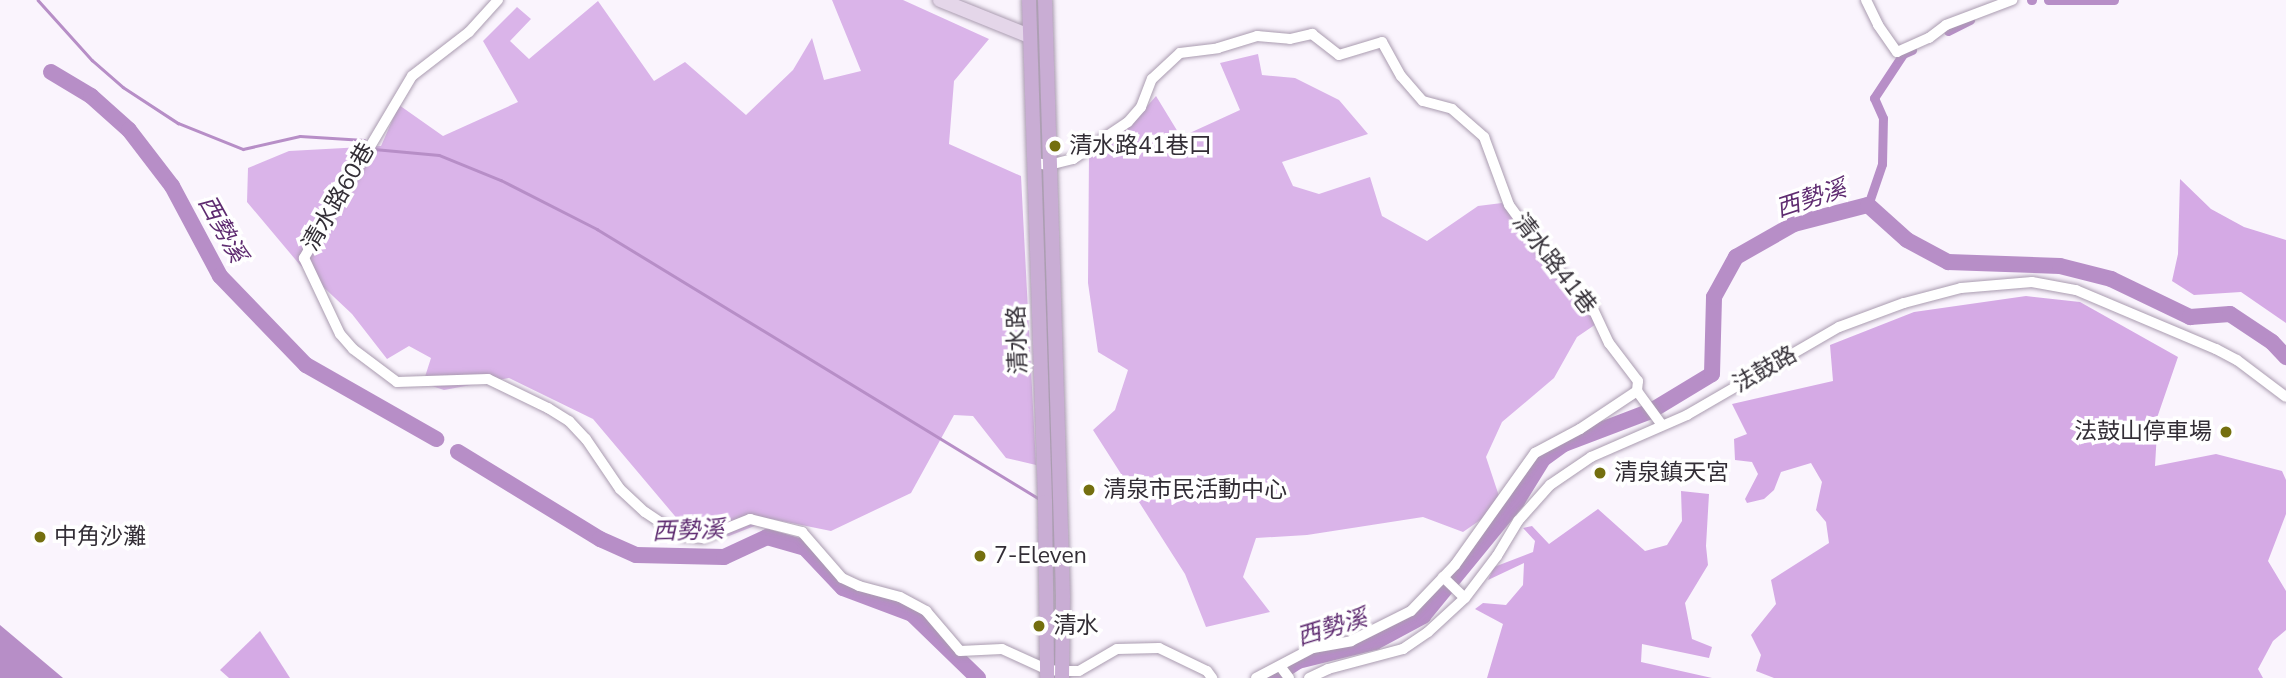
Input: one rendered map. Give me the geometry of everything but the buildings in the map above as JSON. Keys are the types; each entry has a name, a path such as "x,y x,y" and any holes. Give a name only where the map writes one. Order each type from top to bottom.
{"main road":[{"name":"清水路","path":"1029,0 1029,36 1042,164"},
{"name":"清水路","path":"1045,0 1042,164 1055,674"}],"street":[{"name":"清水路60巷","path":"498,0 469,32 412,76 304,258 340,334 353,349 397,382 488,379 548,408 569,421 586,439 621,489 645,512 681,536 703,538 750,519 802,532 842,578 859,586 900,597 926,611 960,651 1002,649 1055,674"},
{"path":"940,0 1029,36 1045,37"},
{"path":"1866,0 1898,52 1929,38 1945,25 2012,0"},
{"name":"清水路41巷","path":"1042,164 1073,159 1128,122 1141,107 1152,79 1180,53 1218,48 1257,36 1290,39 1312,34 1339,55 1382,42 1401,76 1423,101 1452,109 1484,137 1509,205 1547,257 1593,309 1609,343 1638,381 1637,391 1662,425"},
{"name":"法鼓路","path":"1309,678 1328,669 1403,649 1429,632 1465,598 1497,556 1518,521 1550,485 1591,457 1687,415 1839,327 1904,303 1961,288 2032,282 2076,290 2216,349 2237,360 2286,397"},
{"path":"1256,678 1313,648 1351,641 1411,611 1443,577 1535,453 1580,429 1637,391"},
{"path":"1443,577 1465,598"},
{"path":"1055,674 1079,671 1117,649 1136,646 1159,648 1207,671 1212,678"},
{"path":"1280,666 1289,678"}],"shaded area":[{"path":"832,0 903,0 989,39 954,81 949,144 1021,176 1036,465 1006,458 973,416 954,415 911,493 831,531 772,519 729,536 685,528 593,419 509,378 444,390 423,383 431,358 409,346 387,359 352,314 300,265 247,202 248,168 289,151 381,146 399,105 443,136 518,102 483,41 517,7 531,19 510,41 529,59 598,1 654,81 685,62 746,115 793,70 812,38 824,80 861,71"},
{"path":"1258,54 1262,75 1295,78 1339,100 1368,134 1282,162 1293,186 1319,194 1370,177 1382,216 1427,241 1478,206 1502,203 1559,282 1602,320 1577,337 1554,378 1502,422 1486,457 1502,505 1463,532 1423,517 1307,535 1256,538 1243,577 1270,612 1206,627 1185,574 1093,430 1115,410 1128,370 1098,352 1088,283 1089,154 1130,126 1156,96 1181,137 1240,110 1220,63"},
{"path":"2180,179 2211,209 2244,227 2286,240 2286,323 2241,292 2194,295 2172,281 2178,254"},
{"path":"2026,296 2080,302 2178,357 2158,415 2155,466 2216,454 2282,471 2286,480 2286,514 2268,561 2286,591 2286,630 2273,641 2258,669 2263,678 1774,678 1756,671 1761,655 1751,635 1776,604 1771,580 1829,543 1826,522 1816,510 1822,482 1811,463 1781,472 1774,490 1764,499 1747,503 1745,499 1758,474 1752,462 1735,460 1734,439 1747,434 1732,404 1833,381 1830,345 1914,312"},
{"path":"1681,491 1709,494 1706,546 1708,565 1685,603 1692,639 1712,647 1709,658 1642,644 1641,662 1712,678 1487,678 1503,624 1475,609 1483,603 1506,605 1523,585 1524,563 1488,580 1494,567 1533,552 1535,541 1523,528 1532,526 1549,544 1598,509 1645,551 1667,545 1682,521"},
{"path":"0,625 63,678 0,678"},
{"path":"260,631 290,678 229,678 220,670"}],"waterway":[{"path":"38,0 92,60 123,87 178,123 243,149 300,136 364,140"},
{"path":"2048,0 2114,0"},
{"path":"1948,31 1970,20"},
{"path":"1868,205 1882,164 1883,118 1874,98 1903,54 1912,50"},
{"name":"西勢溪","path":"51,72 91,96 129,130 172,186 220,276 306,365 436,439"},
{"path":"374,149 439,155 501,180 597,229 1038,498"},
{"name":"西勢溪","path":"1272,678 1298,661 1375,642 1423,616 1517,501 1543,459 1564,444 1651,411 1712,374 1714,297 1736,257 1794,224 1868,205 1907,240 1948,262 2060,266 2111,279 2190,317 2230,314 2272,342 2286,357"},
{"name":"西勢溪","path":"458,452 600,539 636,555 724,557 767,537 805,548 843,588 912,614 978,678"}],"place":[{"name":"清水路41巷口","path":"1055,146"},
{"name":"法鼓山停車場","path":"2226,432"},
{"name":"清泉鎮天宮","path":"1600,473"},
{"name":"清泉市民活動中心","path":"1089,490"},
{"name":"中角沙灘","path":"40,537"},
{"name":"7-Eleven","path":"980,556"},
{"name":"清水","path":"1039,626"}]}
